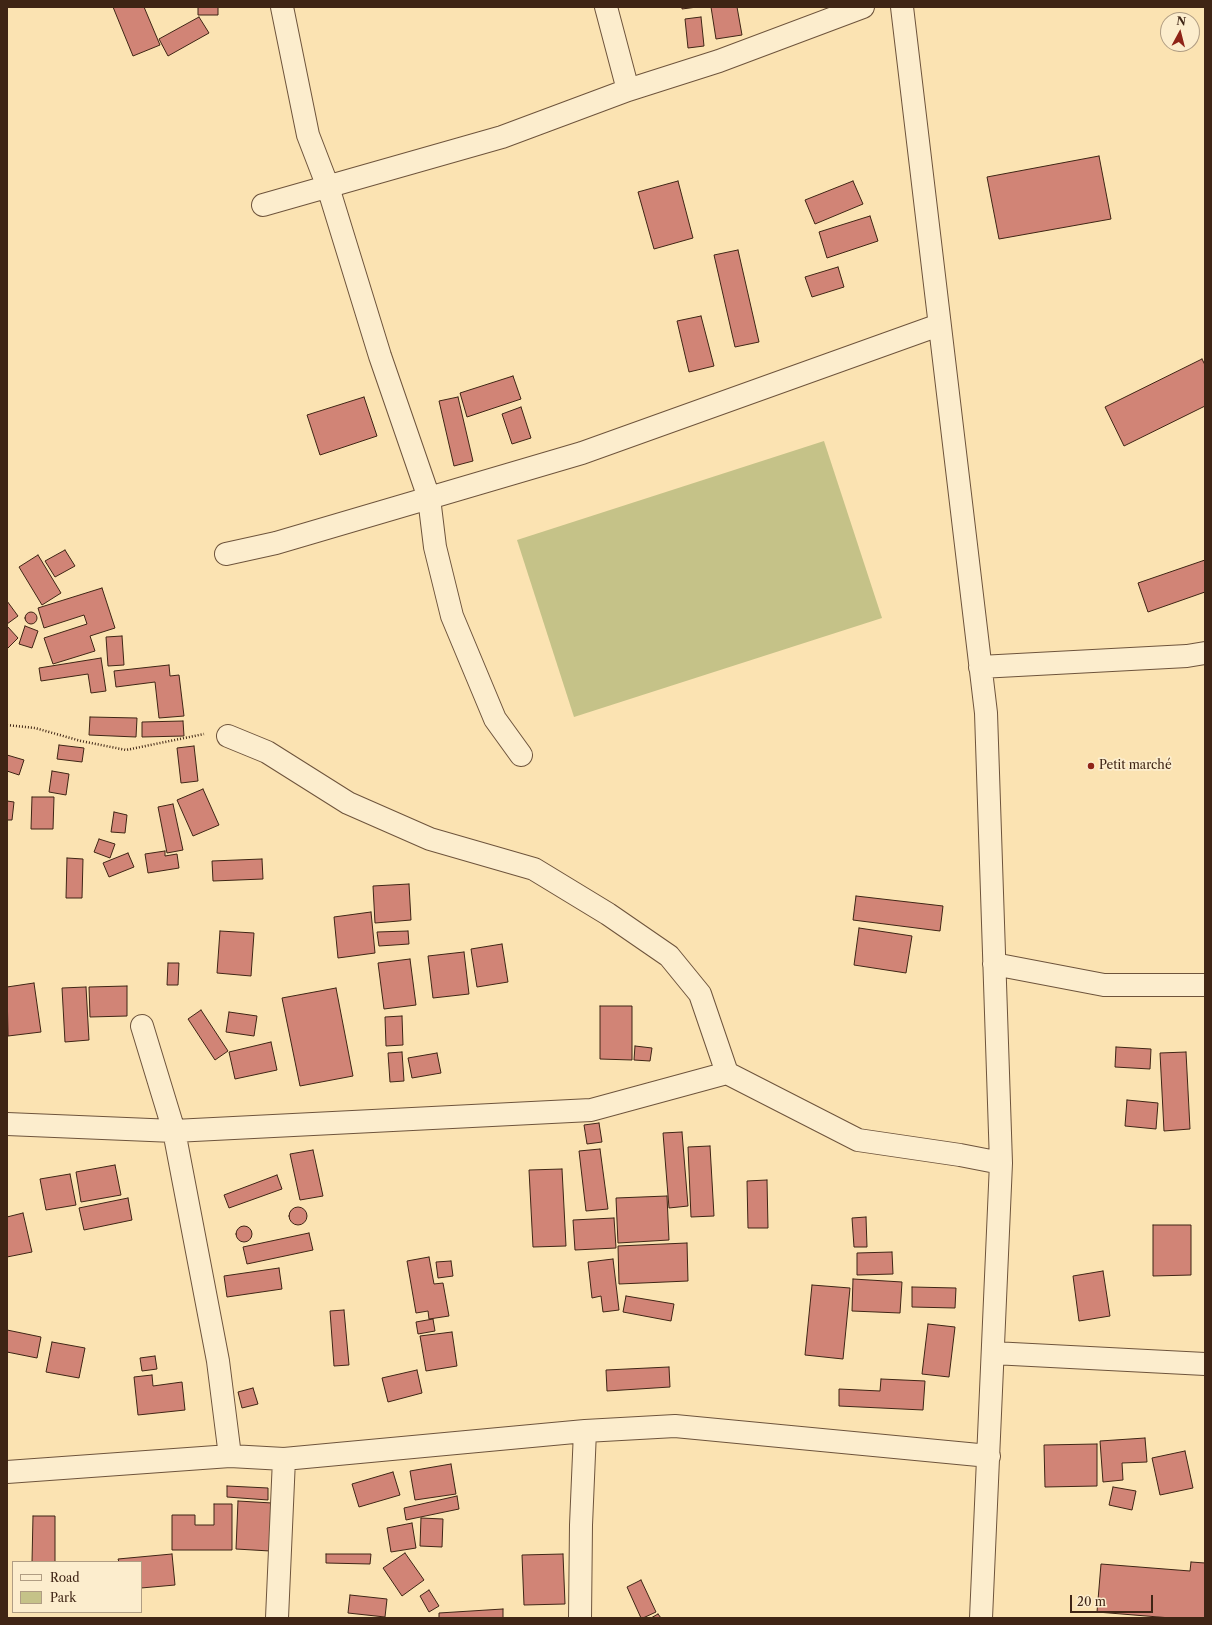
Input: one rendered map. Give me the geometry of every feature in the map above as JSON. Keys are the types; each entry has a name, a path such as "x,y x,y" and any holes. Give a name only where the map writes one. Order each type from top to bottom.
{"street":[{"path":"282,7 308,135 328,187 380,356 429,498 435,547 452,616 495,719 521,755"},
{"path":"606,7 628,90"},
{"path":"263,205 502,137 628,90 719,61 863,7"},
{"path":"902,7 986,712 1001,1163 981,1618"},
{"path":"226,554 276,543 582,453 939,325"},
{"path":"980,667 1187,656 1205,653"},
{"path":"228,736 267,752 348,803 430,839 534,869 608,914 669,956 700,994 727,1073"},
{"path":"994,964 1104,985 1205,985"},
{"path":"142,1026 174,1131 218,1362 230,1456"},
{"path":"7,1124 174,1131 591,1110 727,1073 858,1140 960,1155 1001,1163"},
{"path":"993,1353 1205,1364"},
{"path":"7,1472 230,1456 284,1459 585,1430 675,1426 989,1456"},
{"path":"580,1618 581,1524 585,1430"},
{"path":"277,1618 284,1459"}],"path":[{"path":"7,725 35,728 81,741 126,750 208,733 228,736"}],"green space":[{"path":"824,441 882,618 574,717 517,540"}],"building":[{"path":"113,7 144,7 160,45 133,56"},
{"path":"198,7 218,7 218,15 198,15"},
{"path":"682,7 697,7 682,9"},
{"path":"711,7 737,7 742,35 716,39"},
{"path":"199,17 209,33 168,56 159,39"},
{"path":"701,17 704,46 688,48 685,19"},
{"path":"1099,156 1111,219 999,239 987,177"},
{"path":"678,181 693,238 654,249 638,192"},
{"path":"853,181 863,204 815,224 805,200"},
{"path":"870,216 878,241 827,258 819,232"},
{"path":"738,250 759,342 735,347 714,255"},
{"path":"838,267 844,287 812,297 805,277"},
{"path":"701,316 714,366 689,372 677,321"},
{"path":"1202,359 1205,365 1205,406 1124,446 1105,407"},
{"path":"513,376 521,399 467,417 460,393"},
{"path":"364,397 377,436 320,455 307,415"},
{"path":"458,397 473,461 454,466 439,401"},
{"path":"521,407 531,438 512,444 502,414"},
{"path":"65,550 75,566 55,577 45,561"},
{"path":"38,555 61,593 42,605 19,567"},
{"path":"1205,560 1205,592 1148,612 1138,583"},
{"path":"102,588 115,628 90,636 95,651 53,664 44,638 87,624 84,615 44,628 38,608"},
{"path":"7,601 18,616 7,624"},
{"path":"31,612 35,614 37,618 35,622 31,624 27,622 25,618 27,614"},
{"path":"7,626 18,638 7,649"},
{"path":"25,626 38,631 32,648 19,644"},
{"path":"122,636 124,665 108,666 106,637"},
{"path":"101,658 106,691 91,693 88,674 41,681 39,668"},
{"path":"169,665 170,676 179,675 184,716 159,718 155,682 116,687 114,671"},
{"path":"90,717 137,718 136,737 89,735"},
{"path":"183,721 184,736 142,737 142,722"},
{"path":"59,745 84,748 82,762 57,759"},
{"path":"194,746 198,781 181,783 177,748"},
{"path":"7,755 24,760 19,775 7,771"},
{"path":"52,771 69,774 66,795 49,792"},
{"path":"203,789 219,825 193,836 177,800"},
{"path":"32,797 54,797 53,829 31,829"},
{"path":"7,801 14,802 12,820 7,820"},
{"path":"173,804 183,850 167,853 158,807"},
{"path":"114,812 127,815 125,833 111,832"},
{"path":"99,839 115,844 110,858 94,852"},
{"path":"165,851 165,856 177,854 179,868 148,873 145,854"},
{"path":"128,853 134,867 109,877 103,863"},
{"path":"67,858 83,859 82,898 66,898"},
{"path":"262,859 263,879 213,881 212,861"},
{"path":"409,884 411,920 375,923 373,886"},
{"path":"856,896 943,906 940,931 853,920"},
{"path":"371,912 375,953 338,958 334,917"},
{"path":"859,928 912,936 906,973 854,965"},
{"path":"220,931 254,933 251,976 217,973"},
{"path":"408,931 409,944 379,946 377,932"},
{"path":"502,944 508,982 477,987 471,949"},
{"path":"464,952 469,994 433,998 428,956"},
{"path":"410,959 416,1005 384,1009 378,963"},
{"path":"168,963 179,963 178,985 167,985"},
{"path":"34,983 41,1032 8,1036 7,987"},
{"path":"127,986 127,1016 90,1017 89,987"},
{"path":"86,987 89,1040 65,1042 62,988"},
{"path":"336,988 353,1076 300,1086 282,998"},
{"path":"600,1006 632,1006 632,1060 600,1059"},
{"path":"201,1010 228,1051 215,1060 188,1019"},
{"path":"229,1012 257,1016 254,1036 226,1032"},
{"path":"402,1016 403,1045 386,1046 385,1017"},
{"path":"271,1042 277,1070 235,1079 229,1052"},
{"path":"635,1046 652,1048 650,1061 634,1060"},
{"path":"1116,1047 1151,1049 1150,1069 1115,1067"},
{"path":"402,1052 404,1081 390,1082 388,1053"},
{"path":"1186,1052 1190,1129 1164,1131 1160,1053"},
{"path":"437,1053 441,1073 412,1078 408,1058"},
{"path":"1127,1100 1158,1103 1156,1129 1125,1126"},
{"path":"599,1123 602,1142 587,1144 584,1125"},
{"path":"682,1132 688,1206 669,1208 663,1133"},
{"path":"710,1146 714,1216 691,1217 688,1147"},
{"path":"600,1149 608,1209 586,1211 579,1151"},
{"path":"313,1150 323,1196 300,1200 290,1154"},
{"path":"115,1165 121,1195 81,1202 76,1172"},
{"path":"562,1169 566,1246 533,1247 529,1170"},
{"path":"70,1174 76,1205 46,1210 40,1179"},
{"path":"277,1175 282,1189 229,1208 224,1195"},
{"path":"767,1180 768,1228 748,1228 747,1181"},
{"path":"667,1196 669,1240 618,1243 616,1198"},
{"path":"128,1198 132,1220 84,1230 79,1208"},
{"path":"298,1207 304,1210 307,1216 304,1222 298,1225 292,1222 289,1216 292,1210"},
{"path":"23,1213 32,1252 7,1257 7,1217"},
{"path":"866,1217 867,1247 854,1247 852,1218"},
{"path":"614,1218 616,1248 575,1250 573,1220"},
{"path":"1153,1225 1191,1225 1191,1275 1153,1276"},
{"path":"244,1226 251,1231 252,1234 247,1241 244,1242 237,1237 236,1234 241,1227"},
{"path":"309,1233 313,1250 247,1264 243,1247"},
{"path":"687,1243 688,1281 619,1284 618,1246"},
{"path":"892,1252 893,1274 857,1275 857,1253"},
{"path":"429,1257 434,1284 443,1283 449,1316 429,1319 428,1311 416,1313 407,1261"},
{"path":"613,1259 619,1310 603,1312 601,1296 592,1298 588,1262"},
{"path":"451,1261 453,1276 438,1278 436,1262"},
{"path":"279,1268 282,1289 227,1297 224,1276"},
{"path":"1103,1271 1110,1316 1079,1321 1073,1276"},
{"path":"853,1279 902,1282 900,1313 852,1311"},
{"path":"812,1285 850,1288 843,1359 805,1355"},
{"path":"912,1287 956,1288 955,1308 912,1307"},
{"path":"626,1296 674,1304 671,1321 623,1312"},
{"path":"344,1310 349,1365 334,1366 330,1311"},
{"path":"433,1319 435,1331 418,1334 416,1322"},
{"path":"928,1324 955,1327 949,1377 922,1374"},
{"path":"7,1330 41,1337 37,1358 7,1352"},
{"path":"452,1332 457,1366 426,1371 420,1336"},
{"path":"52,1342 85,1348 79,1378 46,1372"},
{"path":"155,1356 157,1369 142,1371 140,1358"},
{"path":"669,1367 670,1387 607,1391 606,1370"},
{"path":"417,1370 422,1393 388,1402 382,1378"},
{"path":"152,1375 153,1386 182,1382 185,1410 138,1415 134,1377"},
{"path":"881,1379 925,1381 923,1410 839,1406 839,1389 880,1391"},
{"path":"253,1388 258,1404 242,1408 238,1392"},
{"path":"1145,1438 1147,1462 1122,1463 1123,1480 1103,1482 1100,1441"},
{"path":"1097,1444 1097,1486 1045,1487 1044,1445"},
{"path":"1185,1451 1193,1488 1160,1495 1152,1458"},
{"path":"451,1464 456,1494 415,1500 410,1471"},
{"path":"393,1472 400,1495 359,1507 352,1484"},
{"path":"227,1486 268,1488 268,1500 227,1497"},
{"path":"1113,1487 1136,1491 1132,1510 1109,1505"},
{"path":"457,1496 459,1509 406,1520 404,1508"},
{"path":"238,1501 272,1503 270,1551 236,1549"},
{"path":"214,1504 232,1504 232,1550 172,1550 172,1515 195,1515 195,1525 214,1525"},
{"path":"33,1516 55,1516 55,1561 32,1561"},
{"path":"421,1518 443,1519 442,1547 420,1546"},
{"path":"412,1523 416,1548 391,1552 387,1528"},
{"path":"405,1553 424,1580 402,1596 383,1568"},
{"path":"172,1554 175,1585 142,1588 142,1561 119,1561 118,1559"},
{"path":"326,1554 371,1554 370,1564 326,1563"},
{"path":"563,1554 565,1604 524,1605 522,1555"},
{"path":"1191,1562 1205,1563 1205,1618 1171,1618 1097,1612 1101,1564 1190,1571"},
{"path":"641,1580 656,1612 643,1618 641,1618 627,1587"},
{"path":"429,1590 439,1606 429,1612 420,1596"},
{"path":"350,1595 387,1599 385,1617 348,1613"},
{"path":"503,1609 503,1618 439,1618 439,1613"},
{"path":"658,1614 661,1618 651,1618"}],"place":[{"name":"Petit marché","path":"1091,766"}]}
